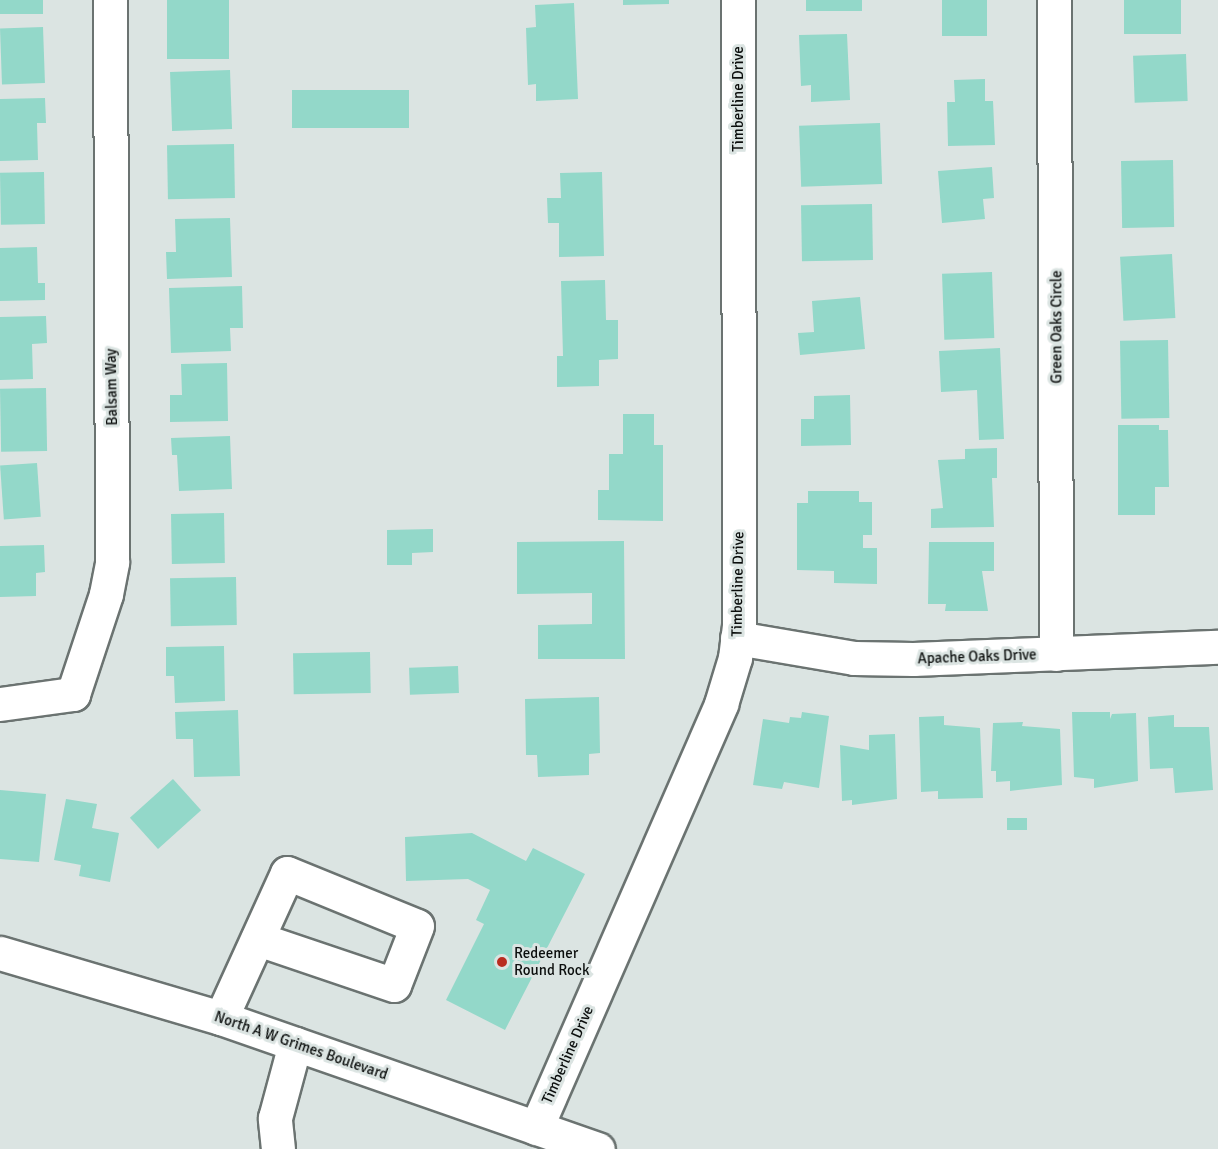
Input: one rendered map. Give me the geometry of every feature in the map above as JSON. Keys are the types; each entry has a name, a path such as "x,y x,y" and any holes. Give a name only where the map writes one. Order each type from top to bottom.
{"street":[{"name":"Balsam Way","path":"0,704 73,694 106,594 112,562 110,0"},
{"name":"Timberline Drive","path":"536,1128 721,704 737,638 738,0"},
{"name":"Green Oaks Circle","path":"1054,0 1056,654"},
{"name":"Apache Oaks Drive","path":"737,638 854,658 1056,654 1218,647"},
{"path":"220,1018 287,873 417,926 394,985 258,939"},
{"name":"North A W Grimes Boulevard","path":"0,953 220,1018 598,1149"},
{"path":"278,1149 275,1118 295,1044"}],"building":[{"path":"0,0 43,0 43,14 0,14"},
{"path":"167,0 229,0 229,59 167,59"},
{"path":"623,0 669,0 669,4 623,5"},
{"path":"806,0 862,0 862,11 806,11"},
{"path":"942,0 987,0 987,36 942,36"},
{"path":"1124,0 1181,0 1181,34 1124,34"},
{"path":"574,3 578,99 536,101 536,84 528,85 526,28 536,27 535,5"},
{"path":"43,27 45,83 2,84 0,29"},
{"path":"847,34 850,100 811,102 811,85 801,86 799,35"},
{"path":"1186,54 1188,101 1135,103 1133,56"},
{"path":"230,70 232,129 172,131 170,72"},
{"path":"985,79 985,101 993,101 995,145 948,146 947,102 955,102 954,80"},
{"path":"292,90 409,90 409,128 292,128"},
{"path":"45,98 46,123 37,123 38,160 0,161 0,99"},
{"path":"880,123 882,184 801,187 799,126"},
{"path":"234,144 235,198 168,199 167,145"},
{"path":"1173,160 1174,227 1122,228 1121,161"},
{"path":"992,167 994,198 983,199 985,219 942,223 938,171"},
{"path":"44,172 45,224 1,225 0,173"},
{"path":"602,172 604,256 559,257 559,223 548,223 547,198 561,198 560,173"},
{"path":"872,204 873,260 802,261 801,205"},
{"path":"230,218 232,277 167,279 166,252 176,252 175,219"},
{"path":"37,247 38,283 45,283 45,300 0,301 0,248"},
{"path":"1172,254 1175,318 1123,321 1120,257"},
{"path":"992,272 994,338 944,340 942,274"},
{"path":"605,280 606,320 618,320 618,359 599,360 599,386 557,387 557,356 563,356 561,281"},
{"path":"242,286 243,328 230,328 231,351 171,353 169,288"},
{"path":"860,297 865,349 800,355 798,333 814,332 812,301"},
{"path":"46,316 47,343 32,344 33,379 0,380 0,317"},
{"path":"1168,340 1169,418 1121,419 1120,341"},
{"path":"1000,348 1004,439 979,440 977,390 941,392 939,351"},
{"path":"227,363 228,421 170,422 170,395 182,395 181,364"},
{"path":"46,388 47,451 1,452 0,389"},
{"path":"850,395 851,445 801,446 801,419 814,419 814,396"},
{"path":"623,414 654,414 654,445 663,445 663,521 598,520 598,490 609,490 609,454 623,454"},
{"path":"1118,425 1159,425 1159,430 1168,430 1169,487 1155,487 1155,515 1118,515"},
{"path":"230,436 232,489 179,491 177,455 172,455 171,438"},
{"path":"997,448 997,478 992,478 994,527 931,528 931,509 943,508 938,460 965,459 965,449"},
{"path":"37,463 41,517 4,519 0,466"},
{"path":"808,491 859,491 859,502 872,502 872,535 863,535 863,548 877,548 877,584 834,583 834,571 797,570 797,503 808,503"},
{"path":"224,513 225,563 172,564 171,514"},
{"path":"433,529 433,552 412,553 412,565 387,565 387,530"},
{"path":"624,541 625,659 538,659 538,625 592,624 592,593 517,594 517,542"},
{"path":"929,542 994,542 994,571 982,571 988,611 945,611 946,604 928,604"},
{"path":"44,545 45,572 36,573 36,596 0,597 0,546"},
{"path":"236,577 237,625 171,626 170,578"},
{"path":"224,646 225,701 175,703 174,676 166,676 166,647"},
{"path":"370,652 371,693 294,694 293,653"},
{"path":"458,666 459,693 410,695 409,668"},
{"path":"599,697 600,753 589,754 589,775 538,777 537,755 526,755 525,699"},
{"path":"238,710 240,776 194,777 193,739 176,739 175,712"},
{"path":"802,712 829,716 819,788 784,782 782,789 753,785 763,719 789,723 790,717 801,718"},
{"path":"1072,712 1110,712 1110,719 1112,714 1136,713 1138,781 1094,788 1094,779 1074,777"},
{"path":"1174,715 1174,727 1209,727 1213,790 1175,793 1173,768 1150,769 1148,717"},
{"path":"944,716 944,725 980,728 983,798 938,799 938,791 921,792 919,717"},
{"path":"1023,722 1022,726 1060,729 1062,785 1010,791 1010,781 996,782 996,771 991,771 993,723"},
{"path":"895,734 897,799 852,805 852,800 842,801 840,745 869,750 869,735"},
{"path":"173,779 201,810 158,849 130,818"},
{"path":"0,790 46,794 39,862 0,859"},
{"path":"66,799 97,804 92,828 119,833 110,882 79,876 81,865 54,860"},
{"path":"1007,818 1027,818 1027,830 1007,830"},
{"name":"Redeemer Round Rock","path":"472,833 526,861 533,848 585,874 505,1030 446,1000 484,924 476,920 490,890 468,879 406,881 405,837"}],"place":[{"name":"Redeemer Round Rock","path":"502,962"}]}
